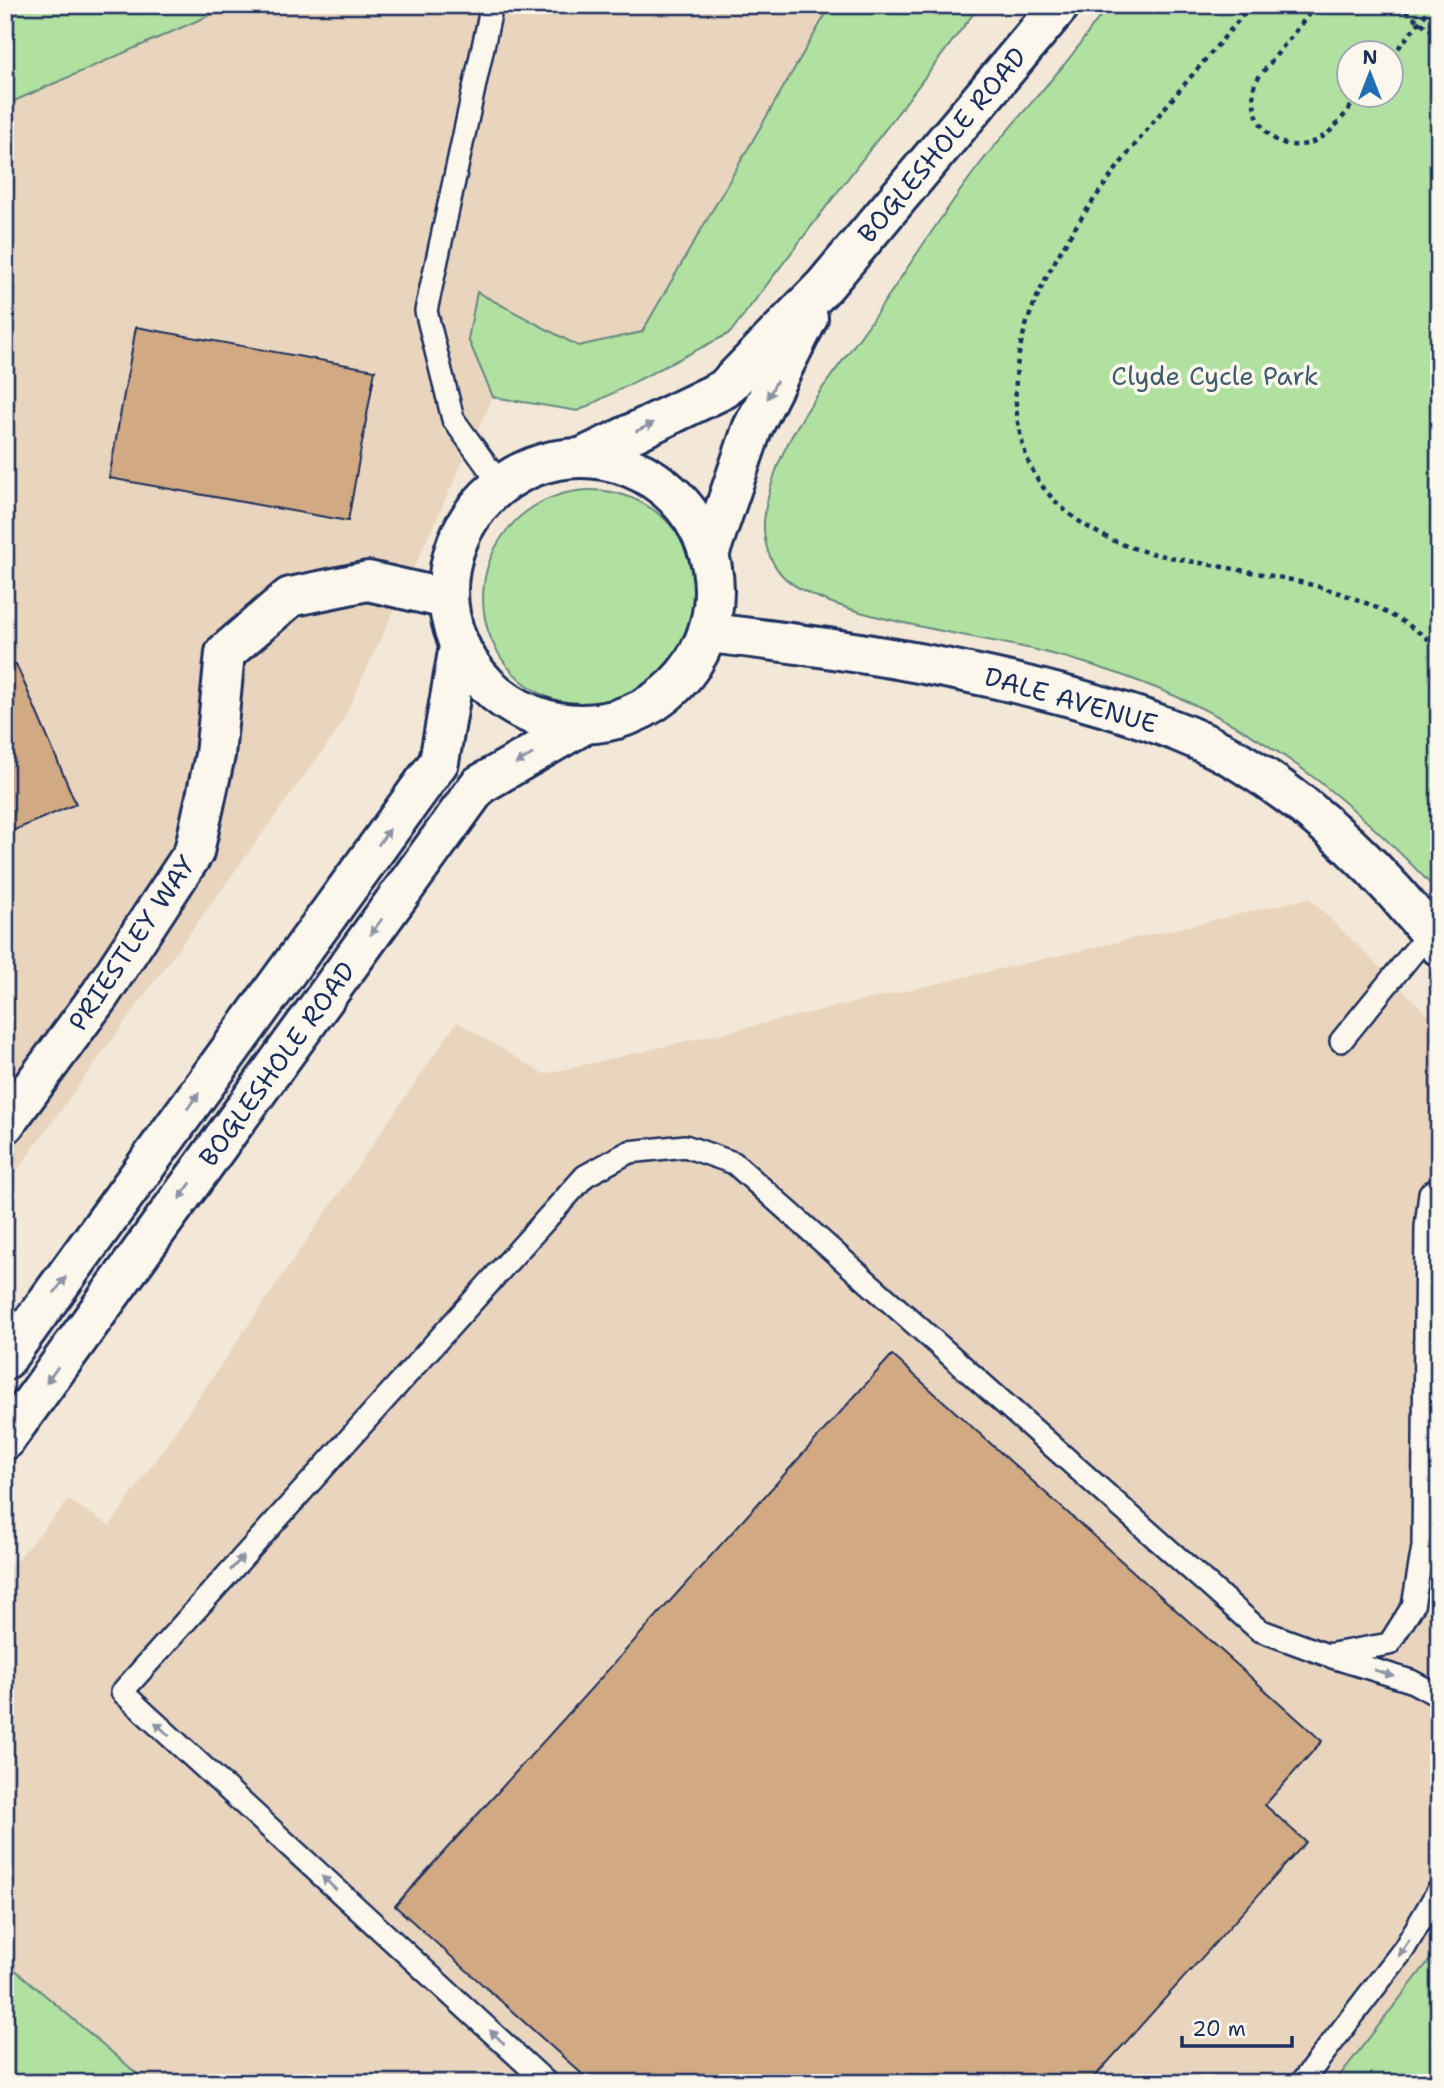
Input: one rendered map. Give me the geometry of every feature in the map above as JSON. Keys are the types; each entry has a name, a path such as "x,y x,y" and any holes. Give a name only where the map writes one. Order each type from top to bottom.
{"street":[{"name":"BOGLESHOLE ROAD","path":"583,457 724,389 825,285 1060,5"},
{"name":"BOGLESHOLE ROAD","path":"710,552 752,429 825,285"},
{"path":"583,457 625,464 662,484 691,514 710,552 716,593 709,633 690,670 661,699 624,718 583,725 545,720 509,704 480,678 459,646 447,599 452,555 470,516 500,484 540,463 583,457"},
{"name":"PRIESTLEY WAY","path":"5,1124 100,995 194,852 215,755 225,653 290,597 368,581 447,599"},
{"name":"DALE AVENUE","path":"709,633 829,646 983,674 1143,718 1240,761 1291,795 1348,845 1434,939"},
{"name":"BOGLESHOLE ROAD","path":"5,1360 439,762 459,646"},
{"name":"BOGLESHOLE ROAD","path":"5,1440 479,785 583,725"}],"lane":[{"path":"492,5 426,311 453,419 500,484"},
{"path":"1341,1041 1434,939"},
{"path":"547,2083 122,1692 585,1176 629,1152 685,1146 734,1163 1259,1630 1411,1681 1439,1696"},
{"path":"1327,1655 1389,1644 1413,1606 1423,1547 1426,1227 1430,1193 1439,1188"},
{"path":"1301,2083 1404,1949 1439,1889"}],"path":[{"path":"1251,5 1116,172 1059,255 1022,341 1017,369 1016,398 1025,452 1035,477 1054,499 1100,533 1145,552 1342,591 1400,618 1439,648"},
{"path":"1316,5 1255,82 1253,110 1258,123 1280,142 1308,144 1332,130 1349,108"},
{"path":"1397,5 1439,36"},
{"path":"1406,38 1433,5"}],"shaded area":[{"path":"233,5 831,5 642,332 578,346 477,293 469,339 493,397 340,727 5,1187 5,105"},
{"path":"1309,898 1439,1025 1439,1952 1344,2083 152,2083 5,1970 5,1573 69,1500 110,1526 457,1022 544,1074"}],"green space":[{"path":"5,5 233,5 5,105"},
{"path":"831,5 980,5 730,333 578,411 493,397 468,339 477,292 578,346 642,332"},
{"name":"Clyde Cycle Park","path":"1110,5 1439,5 1439,893 1373,827 1304,770 1228,722 1187,701 1092,665 1040,651 902,623 828,602 800,589 781,574 772,561 764,535 766,507 778,465 797,427 974,172 1068,60"},
{"path":"591,490 632,498 651,508 667,522 681,538 691,557 699,598 691,639 681,658 667,674 651,688 632,698 591,706 550,698 531,688 515,674 501,658 491,639 483,598 491,557 501,538 515,522 531,508 550,498"},
{"path":"1439,1948 1439,2083 1334,2083"},
{"path":"5,1961 148,2083 5,2083"}],"building":[{"path":"136,327 375,370 348,521 109,478"},
{"path":"16,664 76,804 5,834 5,668"},
{"path":"892,1355 1322,1741 1265,1805 1306,1842 1089,2083 592,2083 395,1906"}]}
